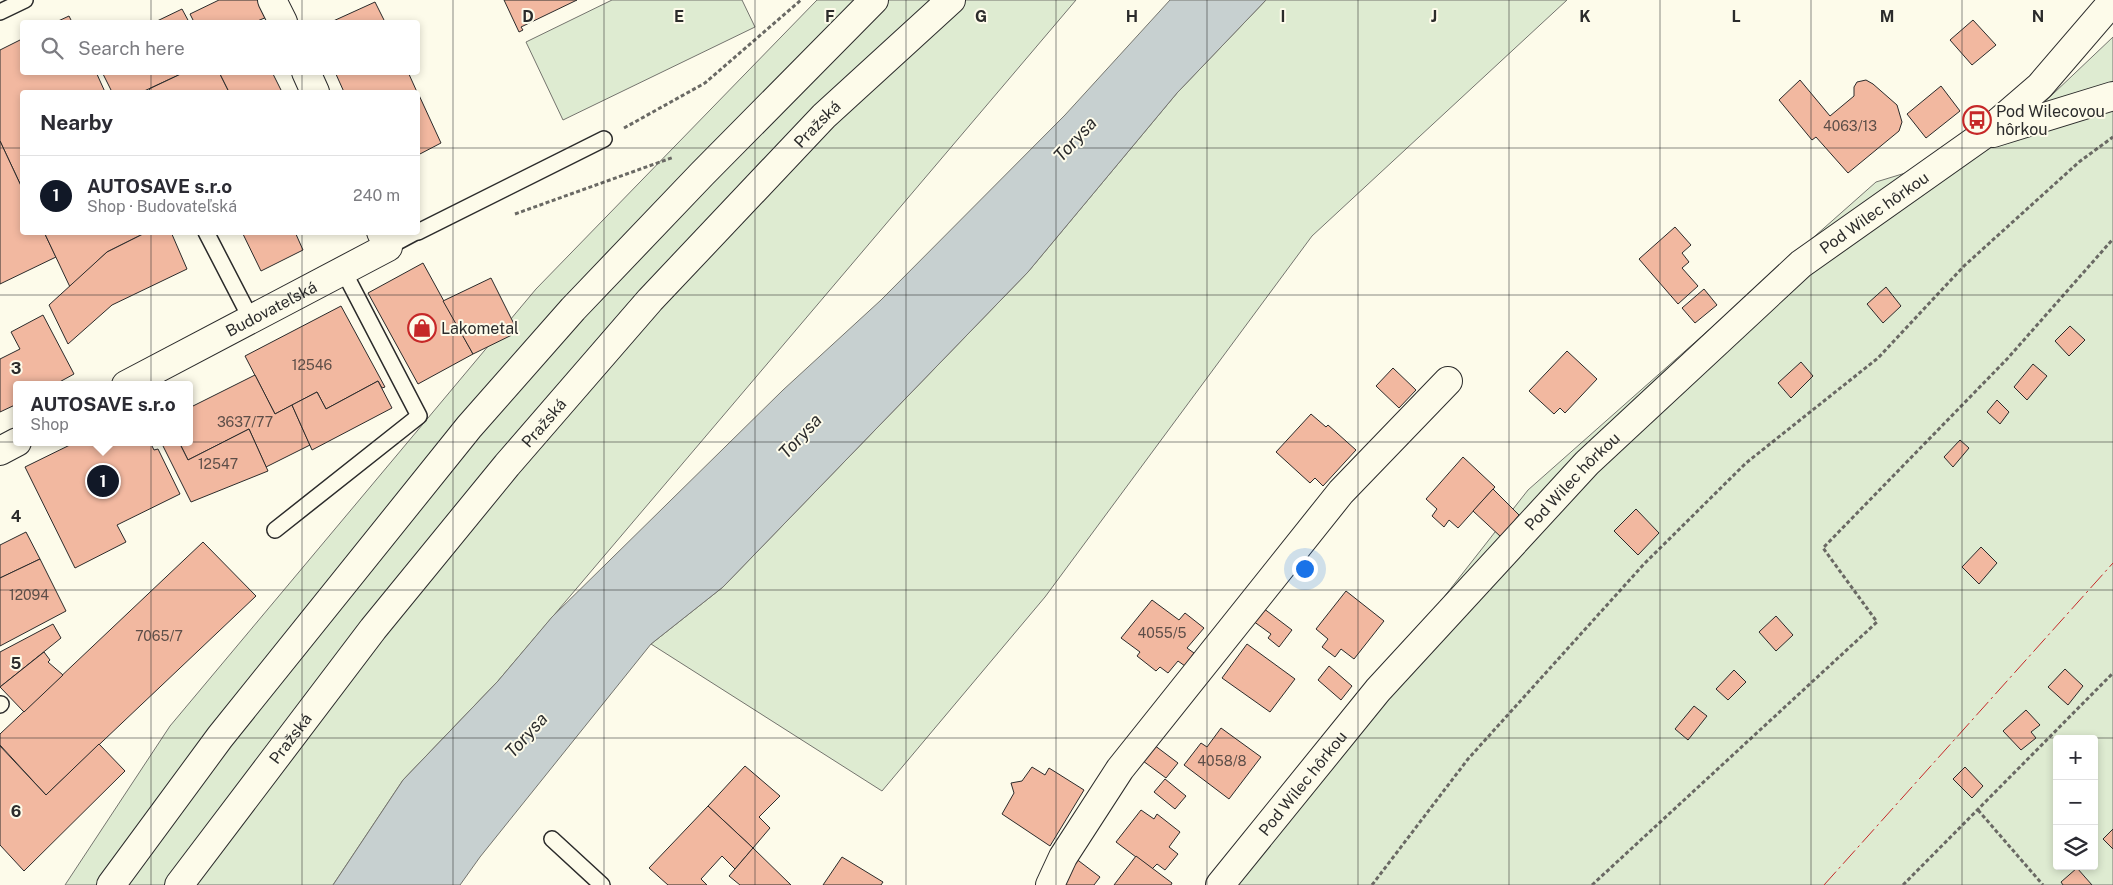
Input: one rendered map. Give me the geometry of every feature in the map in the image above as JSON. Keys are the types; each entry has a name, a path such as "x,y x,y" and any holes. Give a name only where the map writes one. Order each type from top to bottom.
{"street":[{"path":"272,0 282,20"},
{"path":"111,885 220,737 469,427 573,309 702,174 874,0"},
{"name":"Pražská","path":"179,885 373,629 507,465 650,300 824,116 951,0"},
{"name":"Pod Wilec hôrkou","path":"1220,885 1378,690 1587,463 1801,264 1982,136 2040,86 2113,1"},
{"path":"307,75 314,90"},
{"name":"Pod Wilec hôrkou","path":"1982,136 2113,96"},
{"name":"Budovateľská","path":"134,381 342,270 384,240"},
{"path":"1050,885 1063,857 1120,769 1341,492 1448,381"},
{"path":"0,451 13,444"}],"lane":[{"path":"0,12 25,0"},
{"name":"Budovateľská","path":"420,231 604,139"},
{"path":"208,235 250,319"},
{"name":"Budovateľská","path":"384,240 405,235"},
{"path":"274,530 419,416 342,270"},
{"path":"552,839 602,885"}],"path":[{"path":"604,139 705,83 801,0"},
{"path":"1372,885 1468,759 1644,564 1746,462 1878,358 1964,266 2079,162 2113,137"},
{"path":"511,215 676,156"},
{"path":"1592,885 1877,622 1823,548 2008,358 2113,239"},
{"path":"1903,885 2113,673"},
{"path":"1978,810 2043,885"}],"green space":[{"path":"612,0 742,0 755,27 563,120 526,42"},
{"path":"817,0 1076,0 498,681 403,780 333,885 65,885 170,726 536,289"},
{"path":"1266,0 1567,0 1312,236 1045,597 882,791 651,644 723,587 1028,272 1177,93"},
{"path":"2113,37 2113,885 1218,885 1528,490 1876,182 1974,152 2014,131"}],"water":[{"name":"Torysa","path":"1170,0 1266,0 1177,93 1028,272 723,587 651,644 480,857 460,885 333,885 403,780 498,681 552,617 783,390 881,300 1065,115"}],"building":[{"path":"219,0 268,0 274,14 260,20 193,20 190,14"},
{"path":"504,0 577,0 521,27 523,30 519,32"},
{"path":"375,2 384,20 335,20"},
{"path":"182,9 188,20 159,20"},
{"path":"69,16 71,20 60,20"},
{"path":"1973,20 1996,45 1972,65 1950,40"},
{"path":"20,40 20,75 97,75 104,90 20,90 20,184 0,141 0,50"},
{"path":"104,75 179,75 146,90 111,90"},
{"path":"179,75 220,75 228,90 150,90"},
{"path":"220,75 274,75 281,90 228,90"},
{"path":"336,75 409,75 416,90 343,90"},
{"path":"1800,80 1830,116 1854,96 1854,87 1857,82 1866,80 1897,105 1902,122 1899,131 1848,173 1816,137 1812,140 1779,100"},
{"path":"1941,86 1960,111 1926,138 1907,114"},
{"path":"420,97 441,143 420,154"},
{"path":"0,141 20,184 20,235 45,235 56,257 0,284"},
{"path":"1675,227 1691,245 1682,253 1689,262 1682,268 1698,286 1678,304 1639,259"},
{"path":"45,235 141,235 107,252 70,287"},
{"path":"141,235 172,235 187,269 112,305 68,344 49,305 107,252"},
{"path":"243,235 296,235 303,250 261,271"},
{"name":"Lakometal","path":"423,263 473,354 418,384 368,293"},
{"path":"491,278 518,332 473,354 443,301"},
{"path":"1886,287 1901,306 1883,323 1867,304"},
{"path":"1704,289 1717,305 1695,323 1682,308"},
{"path":"341,306 385,387 382,388 378,381 326,409 317,392 275,414 245,356"},
{"path":"43,315 74,374 61,381 13,381 13,406 0,412 0,359 20,349 11,332"},
{"path":"2070,326 2085,340 2069,356 2055,341"},
{"path":"1567,351 1597,379 1565,413 1560,408 1554,414 1529,391"},
{"path":"1801,362 1813,376 1791,398 1778,383"},
{"path":"2033,364 2047,376 2027,400 2014,387"},
{"path":"1393,368 1416,390 1399,408 1376,386"},
{"path":"255,375 275,414 292,405 310,445 266,467 249,429 188,460 181,446 193,446 193,406"},
{"path":"378,381 392,408 312,450 292,405 317,392 326,409"},
{"path":"1997,400 2009,412 2000,424 1987,412"},
{"path":"1311,414 1326,427 1328,425 1356,450 1323,486 1315,478 1310,483 1276,452"},
{"path":"249,429 268,471 191,502 163,446 181,446 188,460"},
{"path":"1960,440 1969,448 1953,467 1944,457"},
{"path":"68,446 152,446 154,450 158,449 180,494 117,525 126,542 75,568 25,467"},
{"path":"1463,457 1495,487 1458,528 1449,520 1444,527 1432,516 1437,509 1426,499"},
{"path":"1493,489 1519,515 1501,537 1473,511"},
{"path":"1636,509 1659,533 1638,555 1614,531"},
{"path":"26,532 40,559 0,578 0,545"},
{"path":"203,542 256,596 46,795 0,745 0,734"},
{"path":"1981,547 1997,563 1979,584 1962,567"},
{"path":"40,559 66,611 0,646 0,578"},
{"path":"1346,591 1384,621 1354,659 1341,649 1335,657 1322,647 1328,639 1316,629"},
{"path":"1152,600 1179,620 1185,613 1204,628 1187,648 1194,653 1185,666 1178,661 1168,673 1160,667 1156,671 1137,656 1140,652 1121,638"},
{"path":"1263,608 1292,630 1279,647 1268,638 1271,634 1253,621"},
{"path":"1776,616 1793,635 1776,651 1759,632"},
{"path":"53,624 61,638 0,687 0,652"},
{"path":"1247,644 1295,679 1270,712 1222,678"},
{"path":"44,652 50,660 48,662 63,675 24,712 0,687"},
{"path":"1329,666 1352,686 1341,700 1318,680"},
{"path":"2065,669 2083,686 2068,705 2048,687"},
{"path":"1734,670 1746,682 1728,700 1716,689"},
{"path":"1694,706 1707,716 1688,740 1675,729"},
{"path":"2026,710 2040,725 2031,732 2036,738 2021,750 2003,731"},
{"path":"1221,728 1261,757 1229,799 1184,765 1201,743 1207,747"},
{"path":"1150,742 1178,763 1166,778 1139,758"},
{"path":"99,744 125,771 24,871 0,845 0,746 46,795"},
{"path":"745,766 780,796 759,817 770,828 753,848 708,806"},
{"path":"1032,767 1045,775 1049,768 1084,790 1050,846 1002,814 1014,793 1011,783 1022,781"},
{"path":"1965,767 1983,786 1972,798 1953,779"},
{"path":"1165,779 1186,796 1175,809 1154,792"},
{"path":"708,806 753,848 735,869 722,856 701,879 707,885 668,885 649,868"},
{"path":"1141,810 1154,819 1157,814 1180,832 1169,847 1178,854 1165,870 1157,864 1152,869 1116,842"},
{"path":"2113,829 2113,849 2103,839"},
{"path":"753,848 791,885 740,885 729,876"},
{"path":"1136,856 1172,883 1171,885 1114,885"},
{"path":"842,857 883,882 881,885 823,885"},
{"path":"1075,858 1100,877 1094,885 1059,885"},
{"path":"2075,870 2079,870 2092,885 2063,885 2061,882"}],"power":[{"path":"1824,885 2113,563"}],"place":[{"name":"Pod Wilecovou hôrkou","path":"1977,120"},
{"name":"Lakometal","path":"422,328"},
{"name":"AUTOSAVE s.r.o","path":"103,481"}]}
